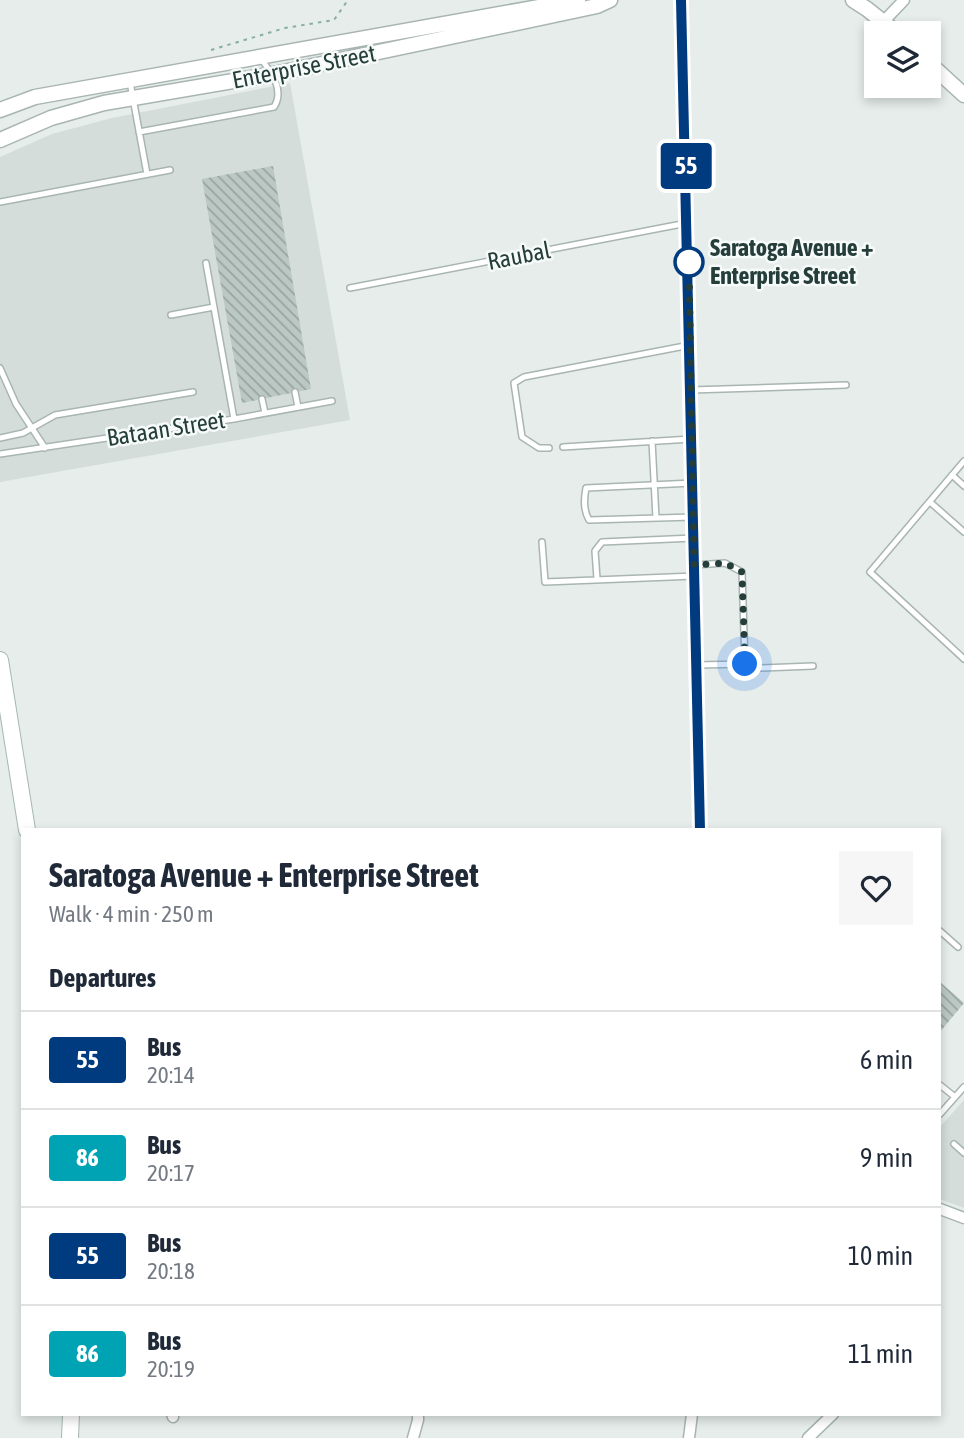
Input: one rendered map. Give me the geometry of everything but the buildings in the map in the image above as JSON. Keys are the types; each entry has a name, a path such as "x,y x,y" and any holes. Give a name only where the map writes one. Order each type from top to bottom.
{"main road":[{"path":"0,660 27,828"},
{"path":"70,1438 71,1416"}],"street":[{"name":"Enterprise Street","path":"0,110 47,94 578,0"},
{"name":"Enterprise Street","path":"0,140 25,128 104,103 274,74 597,6 610,0"},
{"path":"681,0 700,828"},
{"path":"853,0 884,21 904,0"},
{"path":"941,74 964,95"},
{"path":"0,102 47,94"},
{"path":"941,1209 964,1218"},
{"path":"413,1438 418,1416"},
{"path":"690,1438 692,1416"},
{"path":"808,1438 825,1419"}],"lane":[{"path":"139,132 272,108 278,100 274,74 259,57"},
{"path":"130,79 147,174"},
{"path":"0,202 170,170"},
{"name":"Raubal","path":"350,288 688,223"},
{"path":"206,263 234,419"},
{"path":"170,314 214,307"},
{"path":"550,448 538,448 522,437 514,383 524,377 690,345"},
{"path":"0,368 12,397 45,448"},
{"path":"691,390 846,385"},
{"path":"0,438 23,433 55,415 193,392"},
{"path":"295,392 298,407"},
{"path":"262,399 265,413"},
{"name":"Bataan Street","path":"0,454 234,419 332,401"},
{"path":"562,447 691,439"},
{"path":"652,441 656,519"},
{"path":"964,460 870,572 964,659"},
{"path":"952,475 964,486"},
{"path":"693,483 586,488 584,497 589,520 694,517"},
{"path":"930,502 964,532"},
{"path":"597,579 595,551 602,542 694,538"},
{"path":"542,542 545,582 695,570 725,563 742,572 745,664"},
{"path":"697,665 745,664 760,668 813,666"},
{"path":"941,933 958,947"},
{"path":"941,1087 955,1097"},
{"path":"941,1113 964,1087"},
{"path":"954,1144 964,1153"}],"path":[{"path":"211,50 285,28 334,20 348,0"}],"shaded area":[{"path":"290,83 350,420 0,482 0,157 52,134 112,118"},
{"path":"964,1100 964,1208 941,1199 941,1126"}],"bus line":[{"name":"55","path":"681,0 700,828"}],"place":[{"name":"Saratoga Avenue + Enterprise Street","path":"689,262"}],"route":[{"path":"689,262 694,565 725,563 742,572 745,664"}]}
